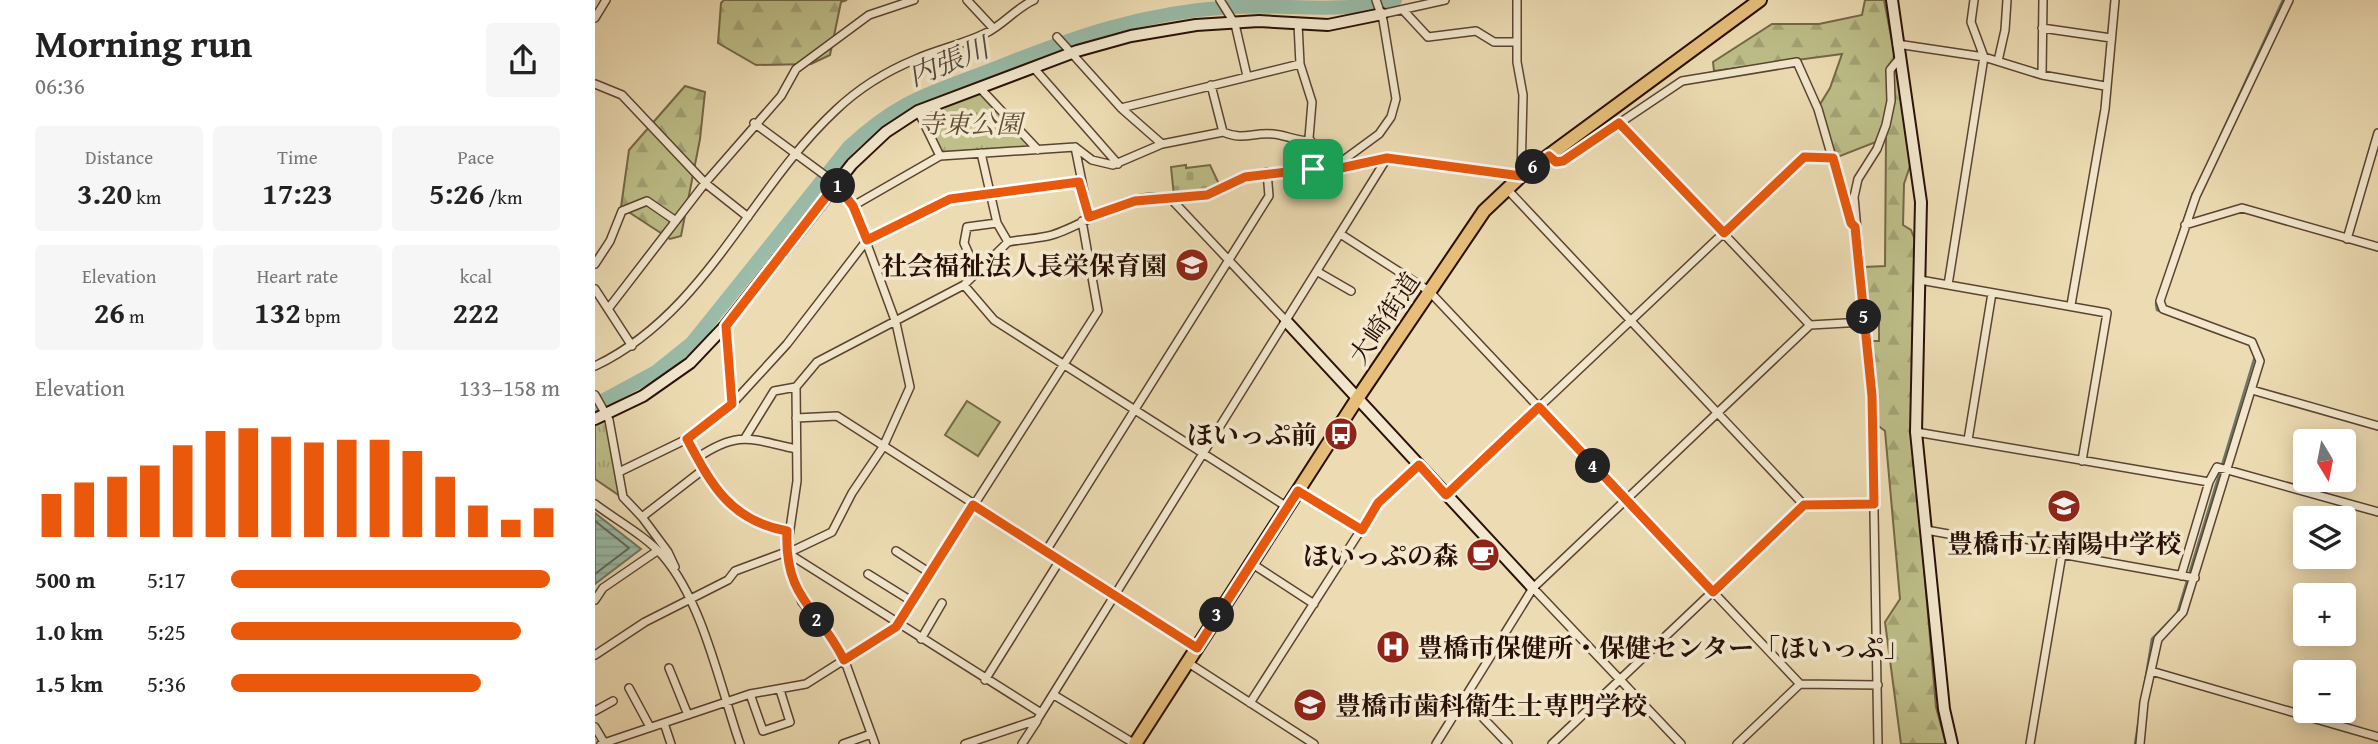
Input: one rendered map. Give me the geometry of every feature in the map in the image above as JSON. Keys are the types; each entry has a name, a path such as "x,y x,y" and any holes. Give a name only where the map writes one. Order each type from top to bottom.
{"main road":[{"name":"大崎街道","path":"1135,744 1357,399 1484,211 1521,176 1760,0"}],"street":[{"path":"596,13 606,0"},
{"path":"608,309 705,183 754,123 781,96 796,69 869,15 914,0"},
{"path":"967,0 993,28"},
{"path":"595,366 632,346 670,315 835,111 881,76 993,28 1034,0"},
{"path":"1220,0 1233,21 1247,76"},
{"path":"745,438 774,391 796,387 817,362 896,323 964,285 1008,242 1052,235 1085,219 1135,201 1207,195 1245,177 1268,172 1334,167 1379,134 1391,117 1396,99 1381,13 1376,0"},
{"path":"601,415 670,379 726,326 835,183 874,142 918,111 1070,52 1168,29 1233,21 1328,25 1445,0"},
{"path":"1313,169 1318,173 1337,171 1387,158 1521,176 1523,95 1517,42 1517,0"},
{"path":"1892,0 1921,202 1916,432 1944,709 1952,744"},
{"path":"1948,285 1984,57 1971,22 1974,0"},
{"path":"1998,61 2005,30 2007,0"},
{"path":"2042,75 2043,0"},
{"path":"2071,305 2105,109 2105,86 2115,0"},
{"path":"2140,744 2158,639 2181,617 2260,361 2252,342 2160,305 2196,196 2289,0"},
{"path":"1403,10 1428,37 1476,32 1494,42 1517,42"},
{"path":"1289,171 1308,165 1316,158 1311,141 1312,102 1300,64 1298,24"},
{"path":"2042,29 2111,38"},
{"path":"1057,37 1121,108 1162,144"},
{"path":"1897,44 1984,57 2042,75 2105,86"},
{"path":"1878,744 1872,396 1855,227 1856,185 1881,141 1891,101 1890,70 1899,59"},
{"path":"1549,156 1559,163 1682,81 1797,62 1818,109 1851,223 1855,227"},
{"path":"1121,108 1300,64"},
{"path":"1033,67 1118,164"},
{"path":"595,84 622,95 705,183 748,217"},
{"path":"1211,85 1223,132"},
{"path":"979,87 1038,150"},
{"path":"918,111 940,156"},
{"path":"595,655 645,622 728,580 735,571 787,553 832,532 852,493 883,447 910,387 896,323 853,206 835,183 754,123"},
{"path":"1619,123 1810,325"},
{"path":"853,206 940,156 1075,147 1095,161 1118,164 1162,144 1223,132 1238,138 1273,134 1292,142 1311,141"},
{"path":"2347,239 2378,133"},
{"path":"595,727 604,744 750,694 806,684 899,624 1098,311 1075,147"},
{"path":"981,153 997,223 1008,242"},
{"path":"1446,495 1804,157 1833,158"},
{"path":"1022,744 1342,235 1387,158"},
{"path":"1046,551 1269,197 1268,172"},
{"path":"619,472 687,439 732,404 787,344 867,240 950,199 1079,182"},
{"path":"1506,188 1804,505"},
{"path":"1171,200 1231,260 1446,495 1681,744"},
{"path":"595,264 610,241 617,217 629,208 647,201 677,221"},
{"path":"2185,225 2242,208 2378,247"},
{"path":"977,272 964,243 967,227 997,223"},
{"path":"1342,235 1429,291 1800,684"},
{"path":"1318,272 1351,291"},
{"path":"1920,280 2107,313 2082,461"},
{"path":"964,285 994,320 1287,507"},
{"path":"595,289 632,346"},
{"path":"1968,440 1992,293"},
{"path":"1436,744 1533,588 1810,325 1864,322"},
{"path":"726,326 732,404"},
{"path":"796,387 796,481 787,531 791,578 803,603 844,660 875,744"},
{"path":"2252,390 2378,426"},
{"path":"596,395 619,472 623,497 668,552 674,571 709,645 740,744"},
{"path":"796,418 837,416 1197,648"},
{"path":"1916,432 2209,482"},
{"path":"697,458 720,442 745,438 796,449"},
{"path":"687,439 731,507 765,527 787,531"},
{"path":"1250,703 1378,503 1419,465"},
{"path":"2184,576 2209,482 2217,467 2378,512"},
{"path":"642,517 704,469"},
{"path":"1298,491 1362,530"},
{"path":"595,504 657,551 674,571"},
{"path":"1552,744 1804,505 1874,504"},
{"path":"1926,530 2195,578"},
{"path":"595,600 603,588 657,551"},
{"path":"896,551 930,573"},
{"path":"787,553 1039,717"},
{"path":"2030,744 2062,555"},
{"path":"985,680 1060,560"},
{"path":"1251,563 1314,604"},
{"path":"868,574 913,602"},
{"path":"921,639 942,603"},
{"path":"1187,662 1314,744"},
{"path":"669,668 688,715"},
{"path":"2151,671 2378,737"},
{"path":"1737,744 1800,684 1878,685"},
{"path":"629,688 650,727"},
{"path":"750,694 763,731 790,722 780,690"},
{"path":"1054,695 1135,744"},
{"path":"1464,698 1508,744"},
{"path":"595,711 613,701"},
{"path":"965,744 1039,717"},
{"path":"664,723 671,744"},
{"path":"843,744 871,734"}],"green space":[{"path":"724,0 847,0 841,2 830,55 811,64 756,65 718,43 721,3"},
{"path":"1865,0 1884,0 1904,103 1911,163 1904,184 1903,225 1911,230 1915,240 1912,428 1936,707 1946,744 1901,744 1885,622 1900,599 1885,431 1876,424 1868,341 1879,341 1879,324 1868,323 1864,267 1885,266 1886,138 1835,158 1819,106 1830,88 1842,54 1714,71 1713,62 1772,24 1819,24 1862,15"},
{"path":"685,86 705,92 700,139 681,236 670,239 621,207 629,150"},
{"name":"寺東公園","path":"978,92 1029,145 1027,147 944,152 940,150 925,119 928,113"},
{"path":"1186,165 1186,168 1210,165 1220,186 1207,193 1174,196 1171,167"},
{"path":"967,401 1000,422 978,456 945,435"},
{"path":"607,421 620,496 595,479 595,423"}],"water":[{"path":"595,513 641,549 595,584"}],"waterway":[{"name":"内張川","path":"595,405 656,372 692,343 849,147 885,118 918,98 1055,45 1111,27 1168,14 1252,6 1354,7 1395,0"},
{"path":"2220,137 2283,0"},
{"path":"2163,312 2157,310 2156,304 2193,193"},
{"path":"2172,316 2228,337"},
{"path":"2177,614 2255,356"},
{"path":"2135,744 2152,639 2170,621"}],"place":[{"name":"社会福祉法人長栄保育園","path":"1192,265"},
{"name":"ほいっぷ前","path":"1341,434"},
{"name":"豊橋市立南陽中学校","path":"2064,506"},
{"name":"ほいっぷの森","path":"1483,555"},
{"name":"豊橋市保健所・保健センター「ほいっぷ」","path":"1393,647"},
{"name":"豊橋市歯科衛生士専門学校","path":"1310,705"}],"route":[{"path":"1619,123 1724,233 1804,157 1833,158 1851,223 1855,227 1872,396 1874,504 1804,505 1713,592 1539,407 1446,495 1419,465 1378,503 1362,530 1298,491 1197,648 973,505 896,627 844,660 823,626 803,603 791,578 786,556 787,531 765,527 731,507 720,494 687,439 732,404 726,326 836,184 853,206 867,240 950,199 991,192 991,195 1079,182 1089,217 1135,201 1207,195 1245,177 1268,172 1313,169 1318,173 1337,171 1387,158 1521,176 1549,156 1556,162 1563,161 1619,123"}]}
